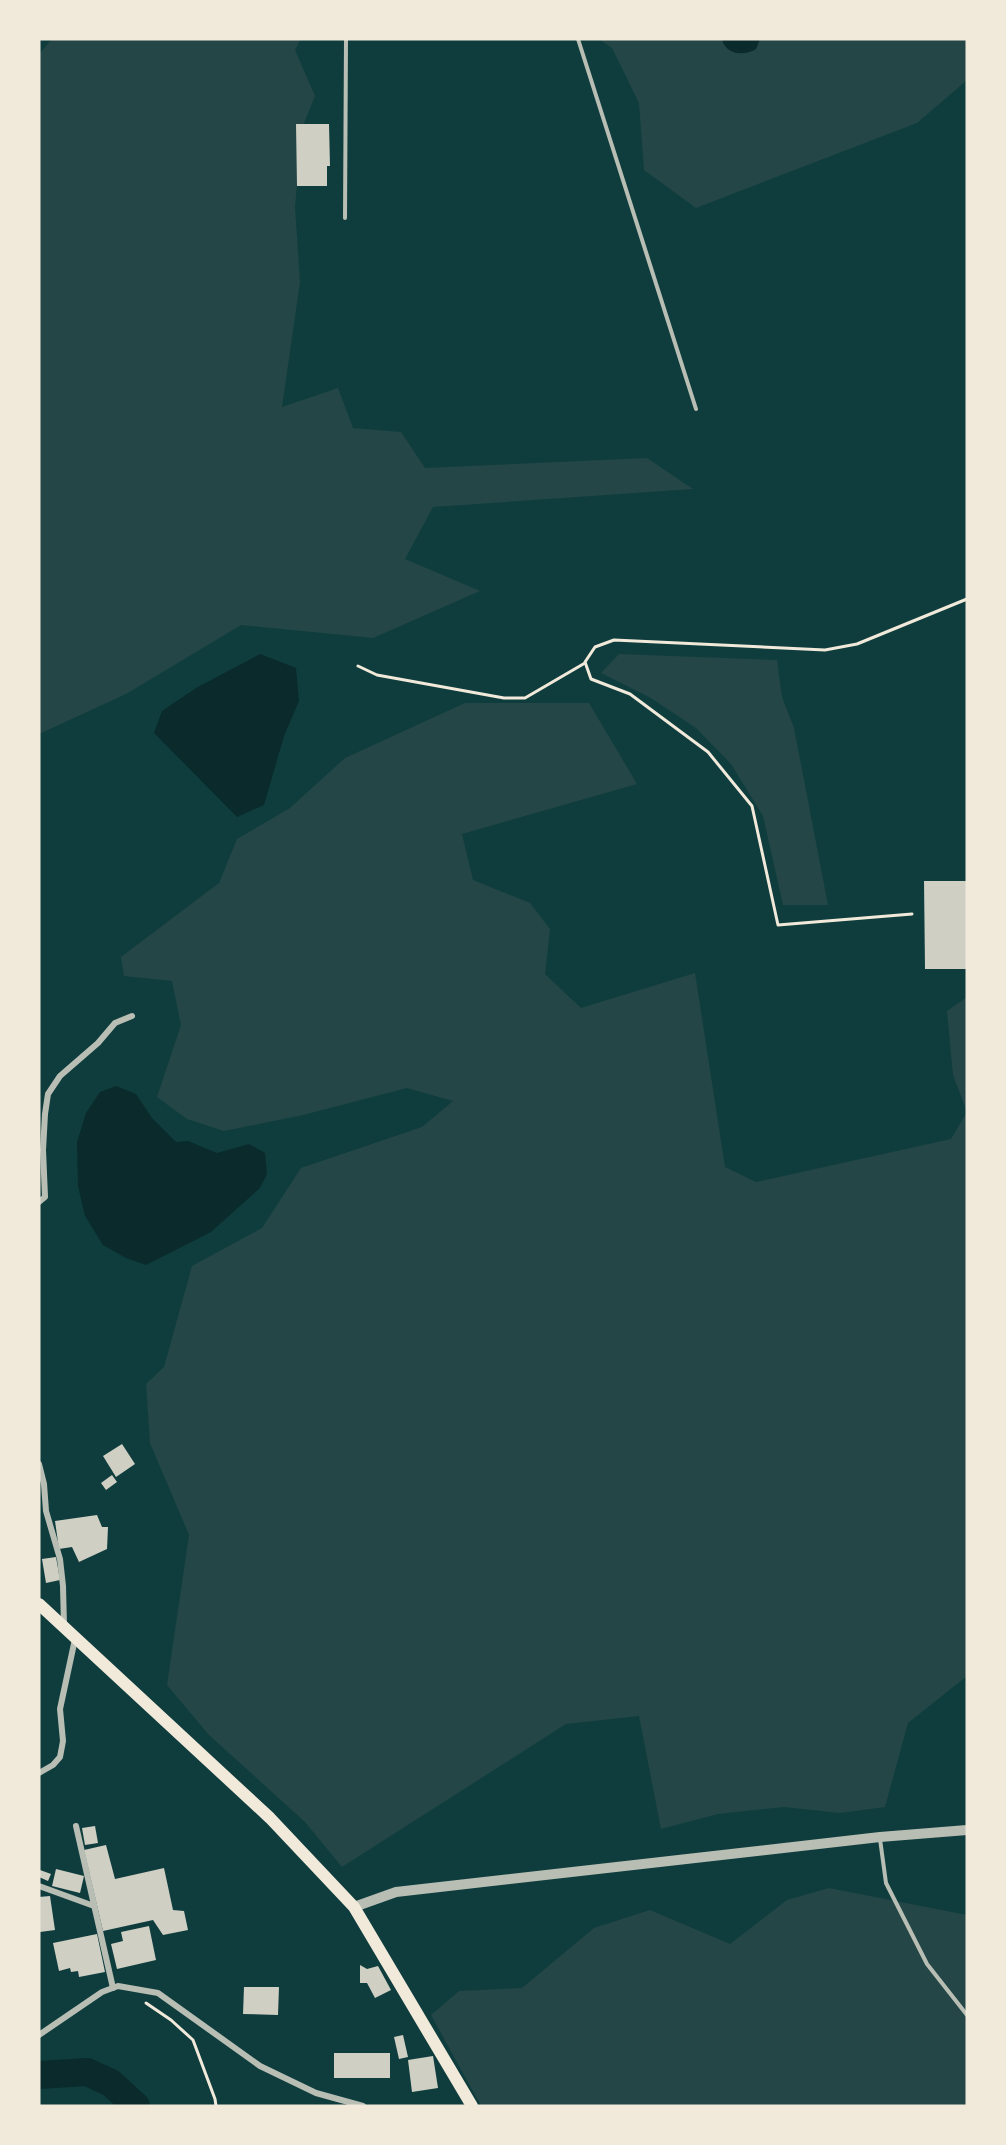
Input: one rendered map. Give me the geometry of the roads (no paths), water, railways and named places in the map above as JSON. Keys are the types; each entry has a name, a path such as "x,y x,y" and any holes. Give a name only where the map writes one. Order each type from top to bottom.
{"main road":[{"path":"39,1604 270,1818 354,1907 472,2106"}],"street":[{"path":"39,1202 45,1197 43,1150 48,1094 60,1077 98,1043 115,1023 132,1016"},
{"path":"39,1464 44,1484 46,1511 60,1559 64,1627"},
{"path":"39,1773 53,1765 60,1757 63,1741 60,1709 76,1638"},
{"path":"76,1826 113,1988"},
{"path":"354,1907 396,1892 880,1837 967,1830"},
{"path":"39,1886 94,1906"},
{"path":"39,2035 102,1992 118,1986 158,1993 260,2066 316,2093 363,2106"}],"lane":[{"path":"345,218 346,39"},
{"path":"578,39 696,409"},
{"path":"880,1837 886,1882 927,1964 967,2015"}],"waterway":[{"path":"39,2075 87,2072 111,2083 136,2106"}]}
